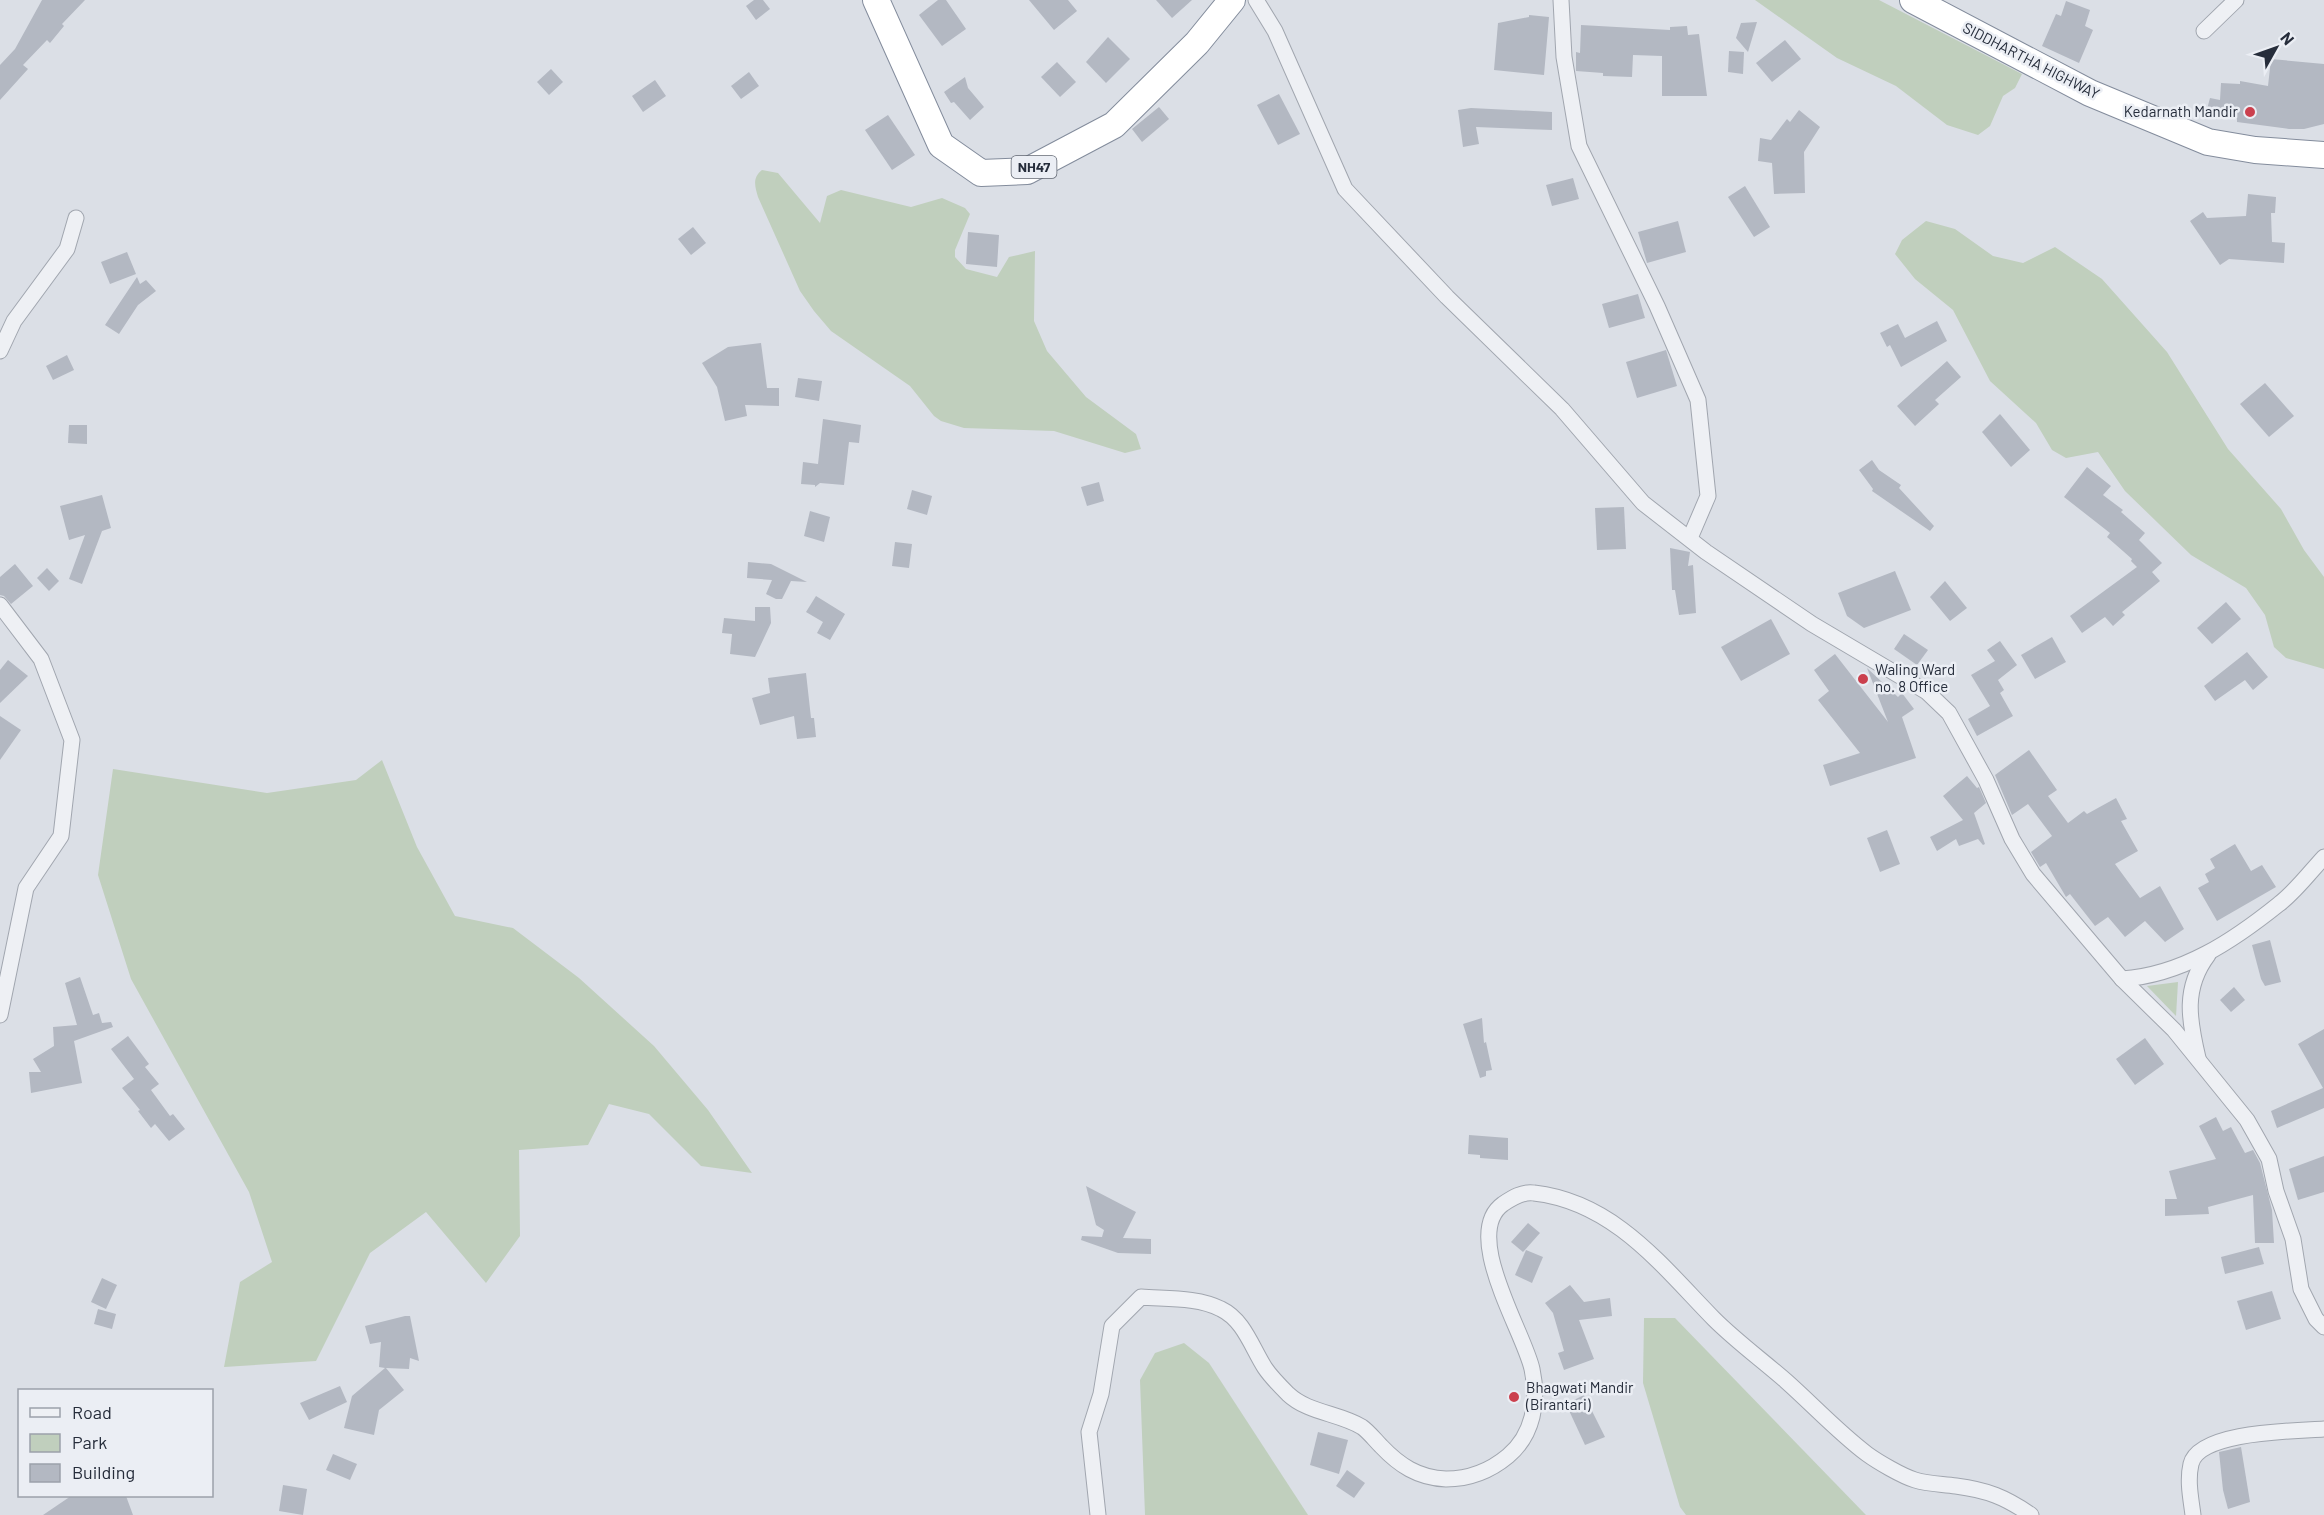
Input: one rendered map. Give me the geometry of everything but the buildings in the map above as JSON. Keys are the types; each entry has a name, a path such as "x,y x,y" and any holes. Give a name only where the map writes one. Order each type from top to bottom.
{"highway":[{"name":"NH47","path":"876,0 941,145 981,173 1027,171 1114,125 1197,43 1232,0"},
{"name":"SIDDHARTHA HIGHWAY","path":"1913,0 2090,93 2208,142 2254,150 2324,155"}],"street":[{"path":"1256,0 1275,31 1345,189 1447,297 1562,409 1643,503 1812,624 1927,692 1948,713 1986,780 2012,839 2033,874 2122,979 2174,1030 2247,1120 2269,1159 2276,1191 2293,1239 2301,1289 2316,1319 2324,1327"},
{"path":"1561,0 1564,57 1579,146 1657,306 1698,400 1708,496 1690,538"},
{"path":"2204,31 2236,0"},
{"path":"0,351 14,321 67,249 75,218"},
{"path":"0,605 41,659 72,740 61,836 26,888 0,1015"},
{"path":"2122,979 2157,975 2196,960 2280,903 2324,857"},
{"path":"2199,1061 2190,1023 2191,988 2197,969 2212,950"},
{"path":"1098,1515 1089,1432 1101,1394 1112,1326 1141,1298 1194,1301 1223,1309 1244,1329 1266,1370 1291,1397 1365,1429 1398,1463 1422,1476 1447,1479 1481,1474 1503,1460 1521,1445 1530,1425 1535,1398 1532,1368 1500,1292 1492,1258 1489,1227 1497,1209 1512,1198 1529,1192 1556,1196 1585,1207 1622,1227 1658,1258 1716,1321 1868,1454 1913,1480 1962,1487 2006,1498 2031,1515"},
{"path":"2193,1515 2189,1485 2191,1462 2201,1450 2226,1439 2324,1429"}],"green space":[{"path":"1755,0 1879,0 2022,74 2015,88 2003,96 1990,126 1978,135 1947,125 1896,86 1837,58"},
{"path":"762,170 778,173 820,223 827,196 841,190 911,207 942,198 965,208 970,214 955,250 955,257 966,269 997,277 1009,257 1035,251 1034,321 1047,351 1086,397 1136,434 1141,449 1125,453 1054,431 964,428 941,421 934,416 910,386 831,331 800,291 758,197 756,179"},
{"path":"1926,221 1955,229 1993,256 2023,263 2055,247 2102,279 2167,352 2228,449 2281,509 2304,550 2324,577 2324,669 2286,658 2274,647 2265,615 2246,588 2191,555 2125,491 2098,452 2066,458 2052,450 2036,423 1990,381 1953,310 1915,279 1895,254 1902,240"},
{"path":"382,760 417,847 455,916 513,928 579,978 654,1046 708,1110 752,1173 701,1166 649,1114 609,1104 588,1145 519,1150 520,1236 486,1283 426,1212 370,1253 316,1361 224,1367 240,1282 272,1262 249,1192 131,979 98,875 113,769 267,793 356,780"},
{"path":"2178,982 2176,1016 2147,986"},
{"path":"1644,1318 1675,1318 1866,1515 1686,1515 1680,1507 1643,1383"},
{"path":"1184,1343 1209,1363 1308,1515 1145,1515 1140,1380 1155,1353"}],"place":[{"name":"Kedarnath Mandir","path":"2250,112"},
{"name":"Waling Ward no. 8 Office","path":"1863,679"},
{"name":"Bhagwati Mandir (Birantari)","path":"1514,1397"}]}
